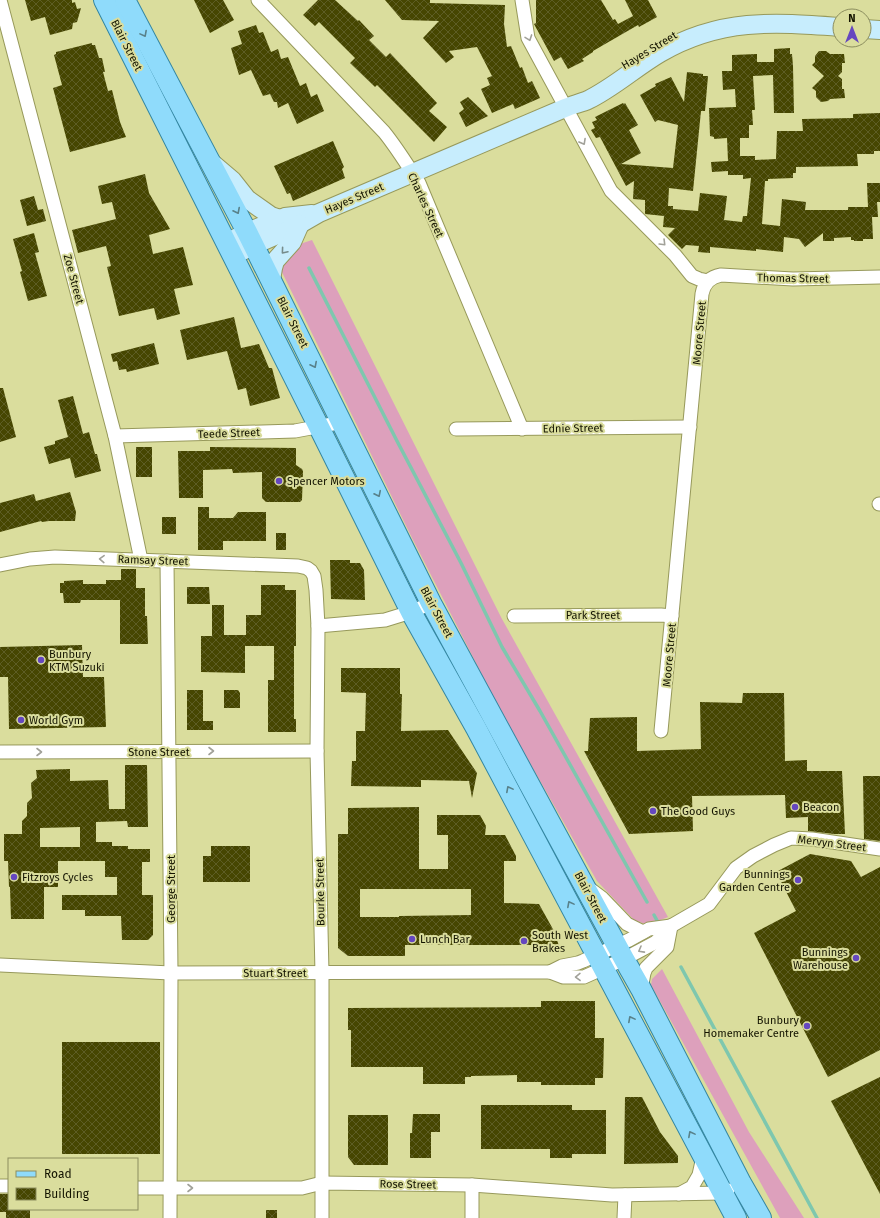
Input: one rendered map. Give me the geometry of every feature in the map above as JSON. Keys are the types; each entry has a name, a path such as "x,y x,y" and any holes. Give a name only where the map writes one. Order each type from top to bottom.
{"main road":[{"name":"Blair Street","path":"104,0 411,612 476,728 601,961 736,1218"},
{"name":"Blair Street","path":"125,0 251,239 343,422 431,603 641,989 741,1183 761,1218"}],"street":[{"name":"Zoe Street","path":"0,0 115,436 141,560"},
{"name":"Charles Street","path":"258,0 384,132 396,147 419,183 522,429"},
{"path":"522,0 528,38 614,196 675,255 692,276 708,281"},
{"name":"Hayes Street","path":"565,108 584,92 652,46 697,24 730,16 760,13 832,16"},
{"name":"Hayes Street","path":"251,239 293,228 319,213 565,108 588,100 664,51 685,40 733,26 766,23 790,23 832,26"},
{"path":"212,163 232,180 247,199 271,216 280,219"},
{"name":"Hayes Street","path":"230,249 251,239 280,219 285,217 319,213"},
{"path":"271,280 275,262 292,242 300,224"},
{"name":"Thomas Street","path":"708,281 715,276 722,275 793,279 880,277"},
{"name":"Moore Street","path":"661,731 702,294 708,281"},
{"name":"Teede Street","path":"115,436 295,431 343,422"},
{"name":"Ednie Street","path":"456,430 690,426"},
{"name":"Ramsay Street","path":"0,565 44,557 298,566 307,568"},
{"name":"George Street","path":"167,561 170,752 170,1218"},
{"name":"Bourke Street","path":"307,568 314,576 315,581 318,626 317,751 322,972 322,1218"},
{"path":"318,626 380,621 411,612 431,603"},
{"name":"Park Street","path":"514,616 672,616"},
{"name":"Stone Street","path":"0,752 317,751"},
{"name":"Mervyn Street","path":"601,961 620,952 656,942 671,926 709,904 736,868 753,856 791,838 812,839 880,849"},
{"path":"584,884 602,898 627,924 643,932"},
{"path":"641,989 646,968 667,947 671,926"},
{"name":"Mervyn Street","path":"620,952 649,928 671,926"},
{"name":"Stuart Street","path":"0,965 171,973 550,972 563,977 584,977 601,961"},
{"path":"679,1194 692,1187 696,1181 703,1157"},
{"name":"Rose Street","path":"138,1188 302,1188 322,1183 472,1185 625,1195 722,1193 741,1183"},
{"path":"472,1185 472,1218"},
{"path":"624,1218 625,1195"}],"shaded area":[{"path":"312,240 502,619 668,917 648,925 634,920 597,881 502,714 412,538 279,266 300,244"},
{"path":"662,969 749,1132 804,1218 780,1218 651,985 652,979"}],"building":[{"path":"25,0 72,0 72,3 75,2 77,9 81,8 77,22 73,23 72,29 50,35 45,17 31,21"},
{"path":"194,0 223,0 234,20 210,33"},
{"path":"318,0 335,0 358,21 359,20 374,36 369,40 386,57 390,53 437,103 429,111 447,127 434,142 377,85 375,87 350,63 355,58 319,22 315,26 303,15"},
{"path":"385,0 430,0 430,3 505,5 504,24 507,47 511,46 520,68 522,67 528,83 532,81 540,98 515,109 513,104 492,113 481,89 490,85 487,78 492,76 477,47 449,51 454,57 446,63 423,38 439,21 402,20"},
{"path":"536,0 601,0 613,20 615,19 618,24 633,16 625,0 648,0 657,17 639,27 638,25 593,51 582,59 584,61 568,69 561,57 554,61 534,24 536,23"},
{"path":"256,25 259,33 263,32 271,52 278,49 281,59 288,57 300,86 306,83 311,97 317,94 324,111 297,124 288,103 278,108 277,102 274,102 270,94 263,96 251,70 239,75 231,48 242,44 238,31"},
{"path":"92,43 92,45 95,45 99,58 102,58 105,72 103,72 108,91 112,90 120,122 126,137 70,152 53,88 62,85 54,55 56,52"},
{"path":"790,48 793,66 794,113 774,113 773,75 753,76 755,110 752,110 753,125 749,125 749,138 740,138 740,156 755,156 755,160 776,159 777,131 803,131 802,119 853,118 853,114 880,113 880,151 874,151 874,154 857,154 858,166 796,167 796,173 793,173 793,178 768,179 768,181 765,181 762,224 780,226 782,199 806,202 805,210 848,210 848,207 868,207 867,183 880,183 880,202 877,202 878,217 872,217 873,239 854,241 851,240 851,237 834,238 834,241 823,241 823,233 805,247 799,239 784,237 783,252 710,247 710,253 698,252 699,246 686,245 682,249 668,235 675,228 663,227 664,216 645,214 645,200 633,199 634,181 626,186 600,137 596,138 591,130 595,128 592,122 597,120 595,117 625,103 638,125 629,130 641,153 621,164 673,168 678,125 658,120 655,122 640,95 656,86 655,84 671,77 684,102 687,72 708,76 705,111 701,111 693,191 669,188 668,206 673,206 673,209 698,211 700,193 727,196 724,220 742,222 743,216 747,216 751,178 743,179 743,175 728,175 728,171 712,172 711,162 728,161 727,138 714,139 714,137 710,136 709,108 736,107 735,89 723,90 722,71 732,71 732,55 757,54 757,62 774,62 774,49"},
{"path":"819,51 826,51 830,54 844,54 845,63 842,63 842,72 838,76 842,79 842,89 844,89 845,98 830,99 828,101 821,102 816,97 816,91 812,88 824,76 812,65 815,62 815,56"},
{"path":"468,97 488,116 466,127 459,113 464,109 460,102"},
{"path":"333,141 344,167 342,169 345,178 293,201 290,193 287,194 274,166"},
{"path":"145,174 149,193 170,229 149,235 153,254 183,247 193,285 174,289 180,314 157,320 154,308 119,316 107,267 111,266 106,246 78,253 72,230 116,219 112,202 102,204 98,186"},
{"path":"34,196 38,210 43,209 46,221 27,226 20,200"},
{"path":"34,233 39,252 35,253 47,296 28,301 20,272 22,271 13,239"},
{"path":"234,317 241,348 259,344 269,368 272,368 280,398 250,406 246,388 238,390 227,351 187,360 180,330"},
{"path":"154,343 159,364 127,372 126,369 119,370 117,361 113,362 111,354"},
{"path":"0,388 3,388 16,437 0,442"},
{"path":"73,396 83,434 89,432 101,471 75,478 70,458 49,464 44,447 55,444 55,441 68,437 58,400"},
{"path":"136,447 152,447 152,477 136,477"},
{"path":"210,447 296,448 296,465 303,471 302,500 300,502 266,502 262,498 262,472 233,473 232,469 203,470 203,498 179,498 178,451 210,451"},
{"path":"70,492 76,512 75,521 41,521 0,532 0,503 34,494 36,501"},
{"path":"198,507 209,507 209,518 233,518 238,512 266,512 266,541 223,541 223,550 198,550"},
{"path":"162,517 176,517 176,534 162,534"},
{"path":"276,533 286,533 286,550 276,550"},
{"path":"330,560 350,560 350,563 360,563 364,570 365,600 331,599"},
{"path":"121,569 136,569 136,588 145,588 145,616 147,616 148,644 120,644 120,600 81,600 80,603 64,603 63,593 60,593 60,583 64,583 64,581 83,580 83,584 106,584 106,580 121,580"},
{"path":"261,585 285,585 285,590 296,590 294,719 296,719 296,732 268,732 268,680 274,680 274,646 245,646 245,673 201,672 201,636 212,636 212,605 224,605 224,635 246,635 246,615 261,615"},
{"path":"187,587 209,587 210,604 187,604"},
{"path":"82,645 83,677 104,677 106,727 9,729 8,677 0,677 0,647"},
{"path":"341,668 400,668 400,694 402,694 401,731 448,730 477,773 472,798 469,781 421,780 421,787 351,786 352,761 356,761 356,731 365,731 366,693 341,692"},
{"path":"187,690 203,690 203,721 213,721 213,730 187,730"},
{"path":"224,690 238,690 240,693 240,708 224,708"},
{"path":"743,693 784,693 785,761 807,760 807,771 842,771 845,834 808,831 808,817 786,818 785,795 692,796 693,831 629,834 584,751 588,751 590,718 637,717 637,751 701,749 700,702 742,703"},
{"path":"125,765 147,765 148,827 128,827 127,821 96,822 96,842 112,842 112,846 128,846 128,849 150,849 150,862 142,862 142,895 153,895 153,935 148,940 122,940 121,916 85,916 85,910 62,910 62,895 117,895 117,877 105,877 105,861 58,861 58,887 44,887 44,919 11,919 8,861 4,861 4,834 22,834 22,821 27,816 27,803 32,798 31,783 37,778 36,770 70,769 70,781 108,780 109,809 125,809","holes":["80,827 80,847 40,847 40,828"]},
{"path":"863,776 880,776 880,841 864,839"},
{"path":"419,807 419,869 448,869 448,835 437,835 437,815 480,815 486,826 485,835 505,835 516,856 516,861 504,861 504,903 539,904 554,931 559,946 405,945 405,956 348,956 338,948 338,834 348,834 348,808","holes":["360,889 471,889 471,915 360,917"]},
{"path":"211,846 250,846 250,882 203,882 203,856 211,856"},
{"path":"810,854 851,861 861,877 880,867 880,1050 828,1077 754,933 796,911 776,872"},
{"path":"541,1001 595,1001 595,1038 604,1038 603,1078 595,1078 595,1085 541,1085 541,1082 517,1082 517,1075 465,1077 465,1084 423,1084 423,1067 351,1067 351,1030 348,1030 348,1008 541,1007"},
{"path":"62,1042 160,1042 160,1154 62,1154"},
{"path":"880,1077 880,1194 831,1101"},
{"path":"625,1097 642,1097 660,1132 678,1156 678,1163 624,1164"},
{"path":"481,1105 572,1105 572,1110 606,1110 606,1154 572,1154 572,1158 550,1158 550,1149 481,1149"},
{"path":"413,1114 440,1114 440,1132 431,1132 431,1158 410,1158 410,1133 412,1133"},
{"path":"348,1115 388,1115 388,1165 354,1165 348,1157"},
{"path":"0,1194 8,1194 8,1210 30,1210 30,1218 6,1218 6,1212 0,1212"},
{"path":"266,1210 277,1210 277,1218 266,1218"}],"waterway":[{"path":"309,268 461,563 502,647 540,711 647,902"},
{"path":"654,915 659,924"},
{"path":"681,967 817,1218"}],"place":[{"name":"Spencer Motors","path":"279,481"},
{"name":"Bunbury KTM Suzuki","path":"41,660"},
{"name":"World Gym","path":"21,720"},
{"name":"Beacon","path":"795,807"},
{"name":"The Good Guys","path":"653,811"},
{"name":"Fitzroys Cycles","path":"14,877"},
{"name":"Bunnings Garden Centre","path":"798,880"},
{"name":"Lunch Bar","path":"412,939"},
{"name":"South West Brakes","path":"524,941"},
{"name":"Bunnings Warehouse","path":"856,958"},
{"name":"Bunbury Homemaker Centre","path":"807,1026"}]}
